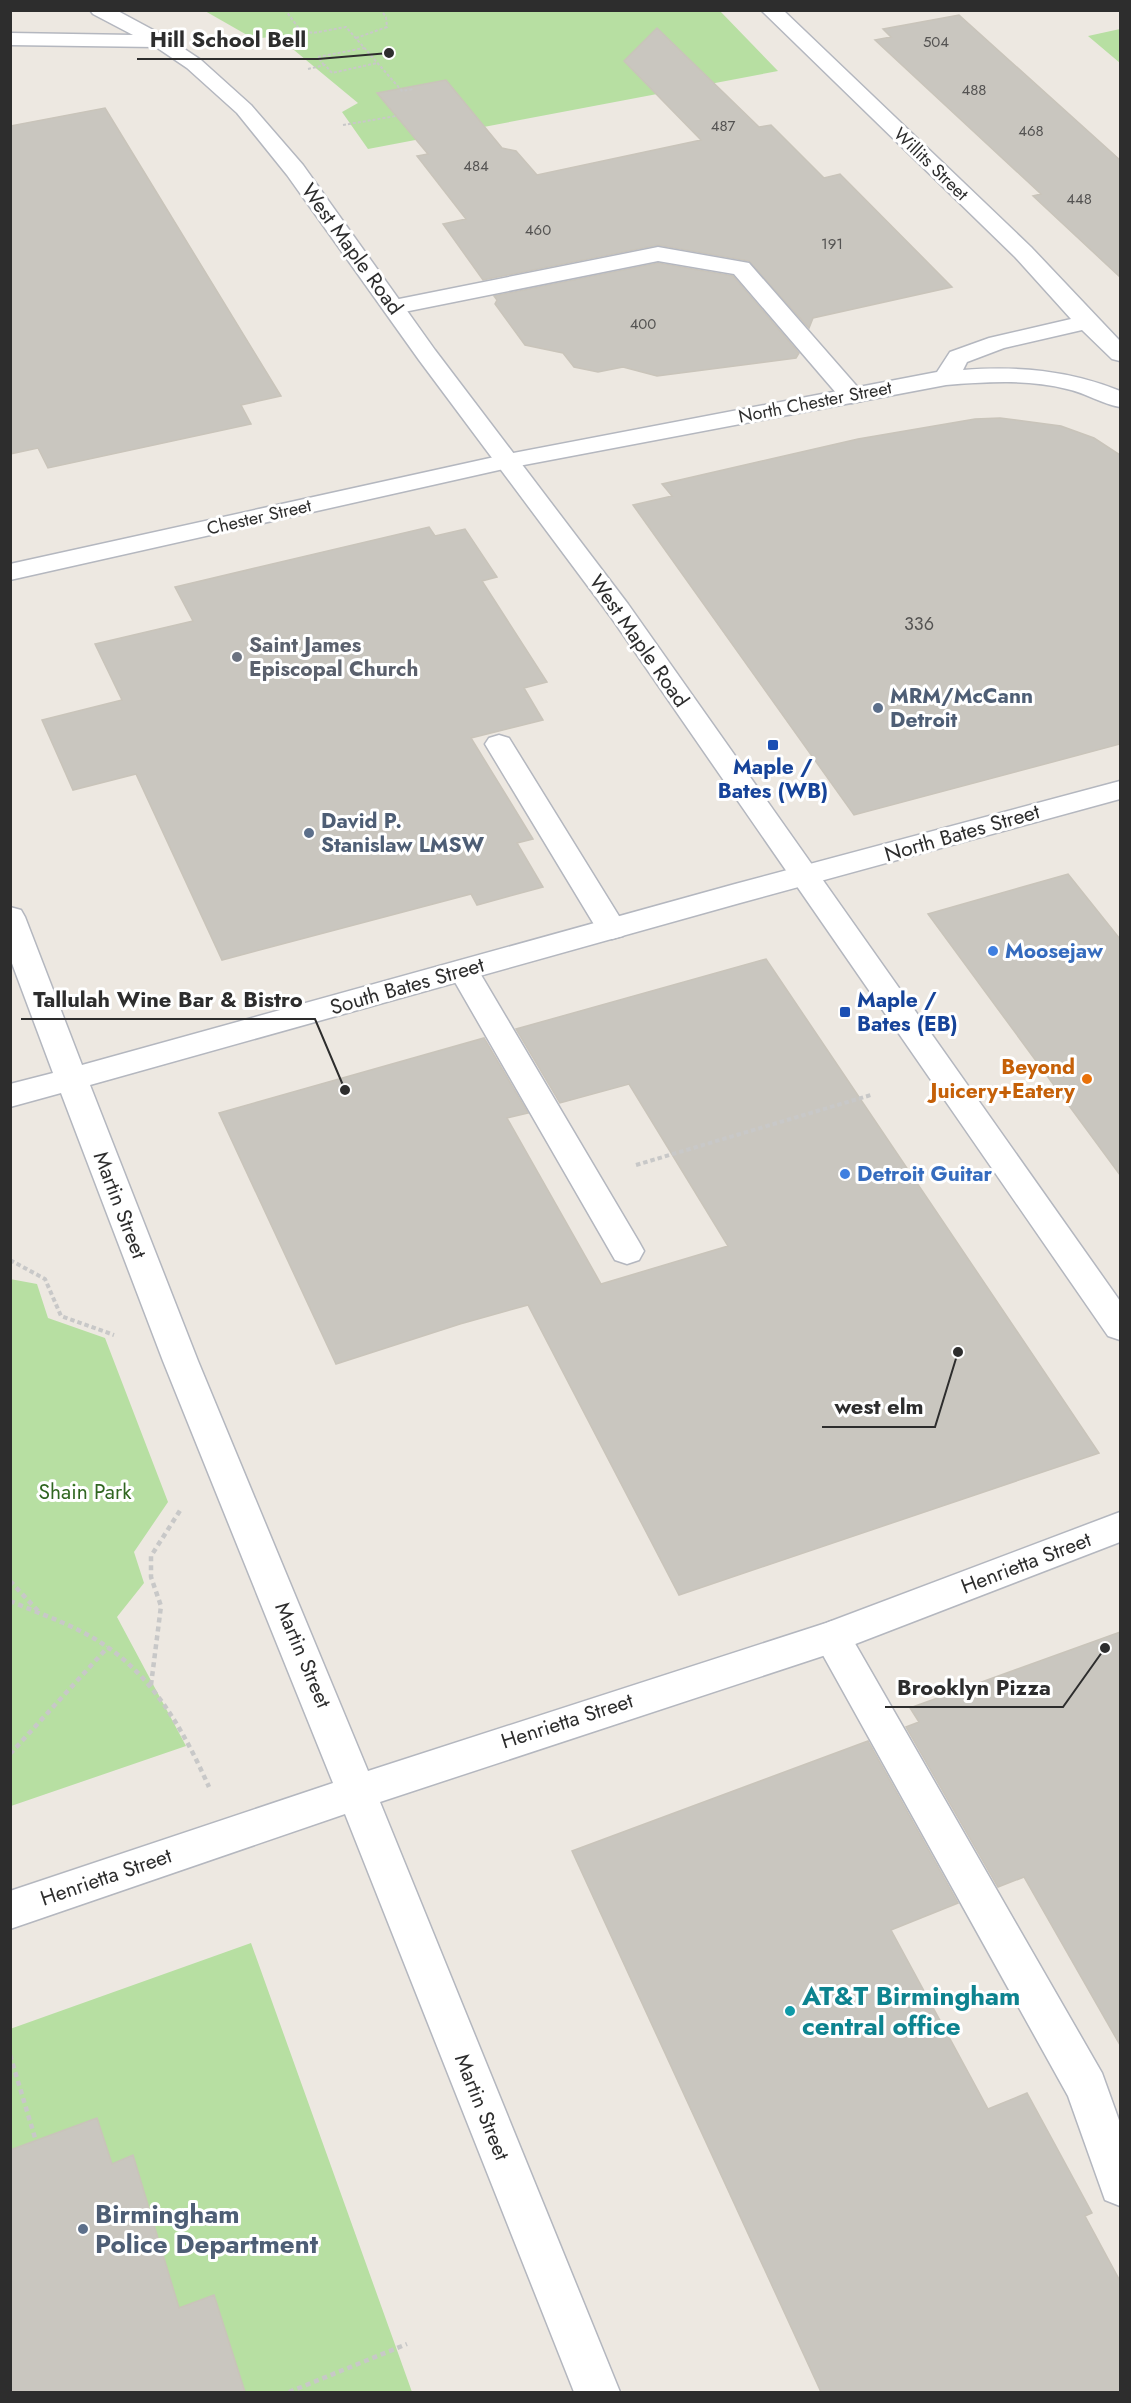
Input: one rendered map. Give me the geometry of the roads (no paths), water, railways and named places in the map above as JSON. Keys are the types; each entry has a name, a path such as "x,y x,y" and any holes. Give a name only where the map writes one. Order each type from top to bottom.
{"street":[{"name":"West Maple Road","path":"100,10 161,42 214,80 272,140 619,610 1120,1327"},
{"name":"Willits Street","path":"771,10 1023,252 1087,322 1120,354"},
{"path":"10,39 161,42"},
{"path":"394,307 658,254 741,268 852,396"},
{"path":"946,378 958,357 997,343 1087,322"},
{"name":"North Chester Street","path":"508,461 946,378 994,374 1058,378 1091,386 1120,400"},
{"name":"Chester Street","path":"10,573 508,461"},
{"path":"499,744 612,929"},
{"name":"North Bates Street","path":"804,876 1120,790"},
{"name":"South Bates Street","path":"10,1096 804,876"},
{"name":"Martin Street","path":"10,917 206,1426 327,1714 356,1792 597,2392"},
{"path":"463,970 627,1251"},
{"name":"Henrietta Street","path":"10,1910 604,1709 832,1637 1120,1527"},
{"path":"832,1637 1087,2088 1120,2185"}],"place":[{"name":"Hill School Bell","path":"389,53"},
{"name":"Saint James Episcopal Church","path":"237,657"},
{"name":"MRM/McCann Detroit","path":"878,708"},
{"name":"Maple / Bates (WB)","path":"773,745"},
{"name":"David P. Stanislaw LMSW","path":"309,833"},
{"name":"Moosejaw","path":"993,951"},
{"name":"Maple / Bates (EB)","path":"845,1012"},
{"name":"Beyond Juicery+Eatery","path":"1087,1079"},
{"name":"Tallulah Wine Bar & Bistro","path":"345,1090"},
{"name":"Detroit Guitar","path":"845,1174"},
{"name":"west elm","path":"958,1352"},
{"name":"Brooklyn Pizza","path":"1105,1648"},
{"name":"AT&T Birmingham central office","path":"790,2011"},
{"name":"Birmingham Police Department","path":"83,2229"}],"park label":[{"name":"Shain Park","path":"85,1492"}]}
